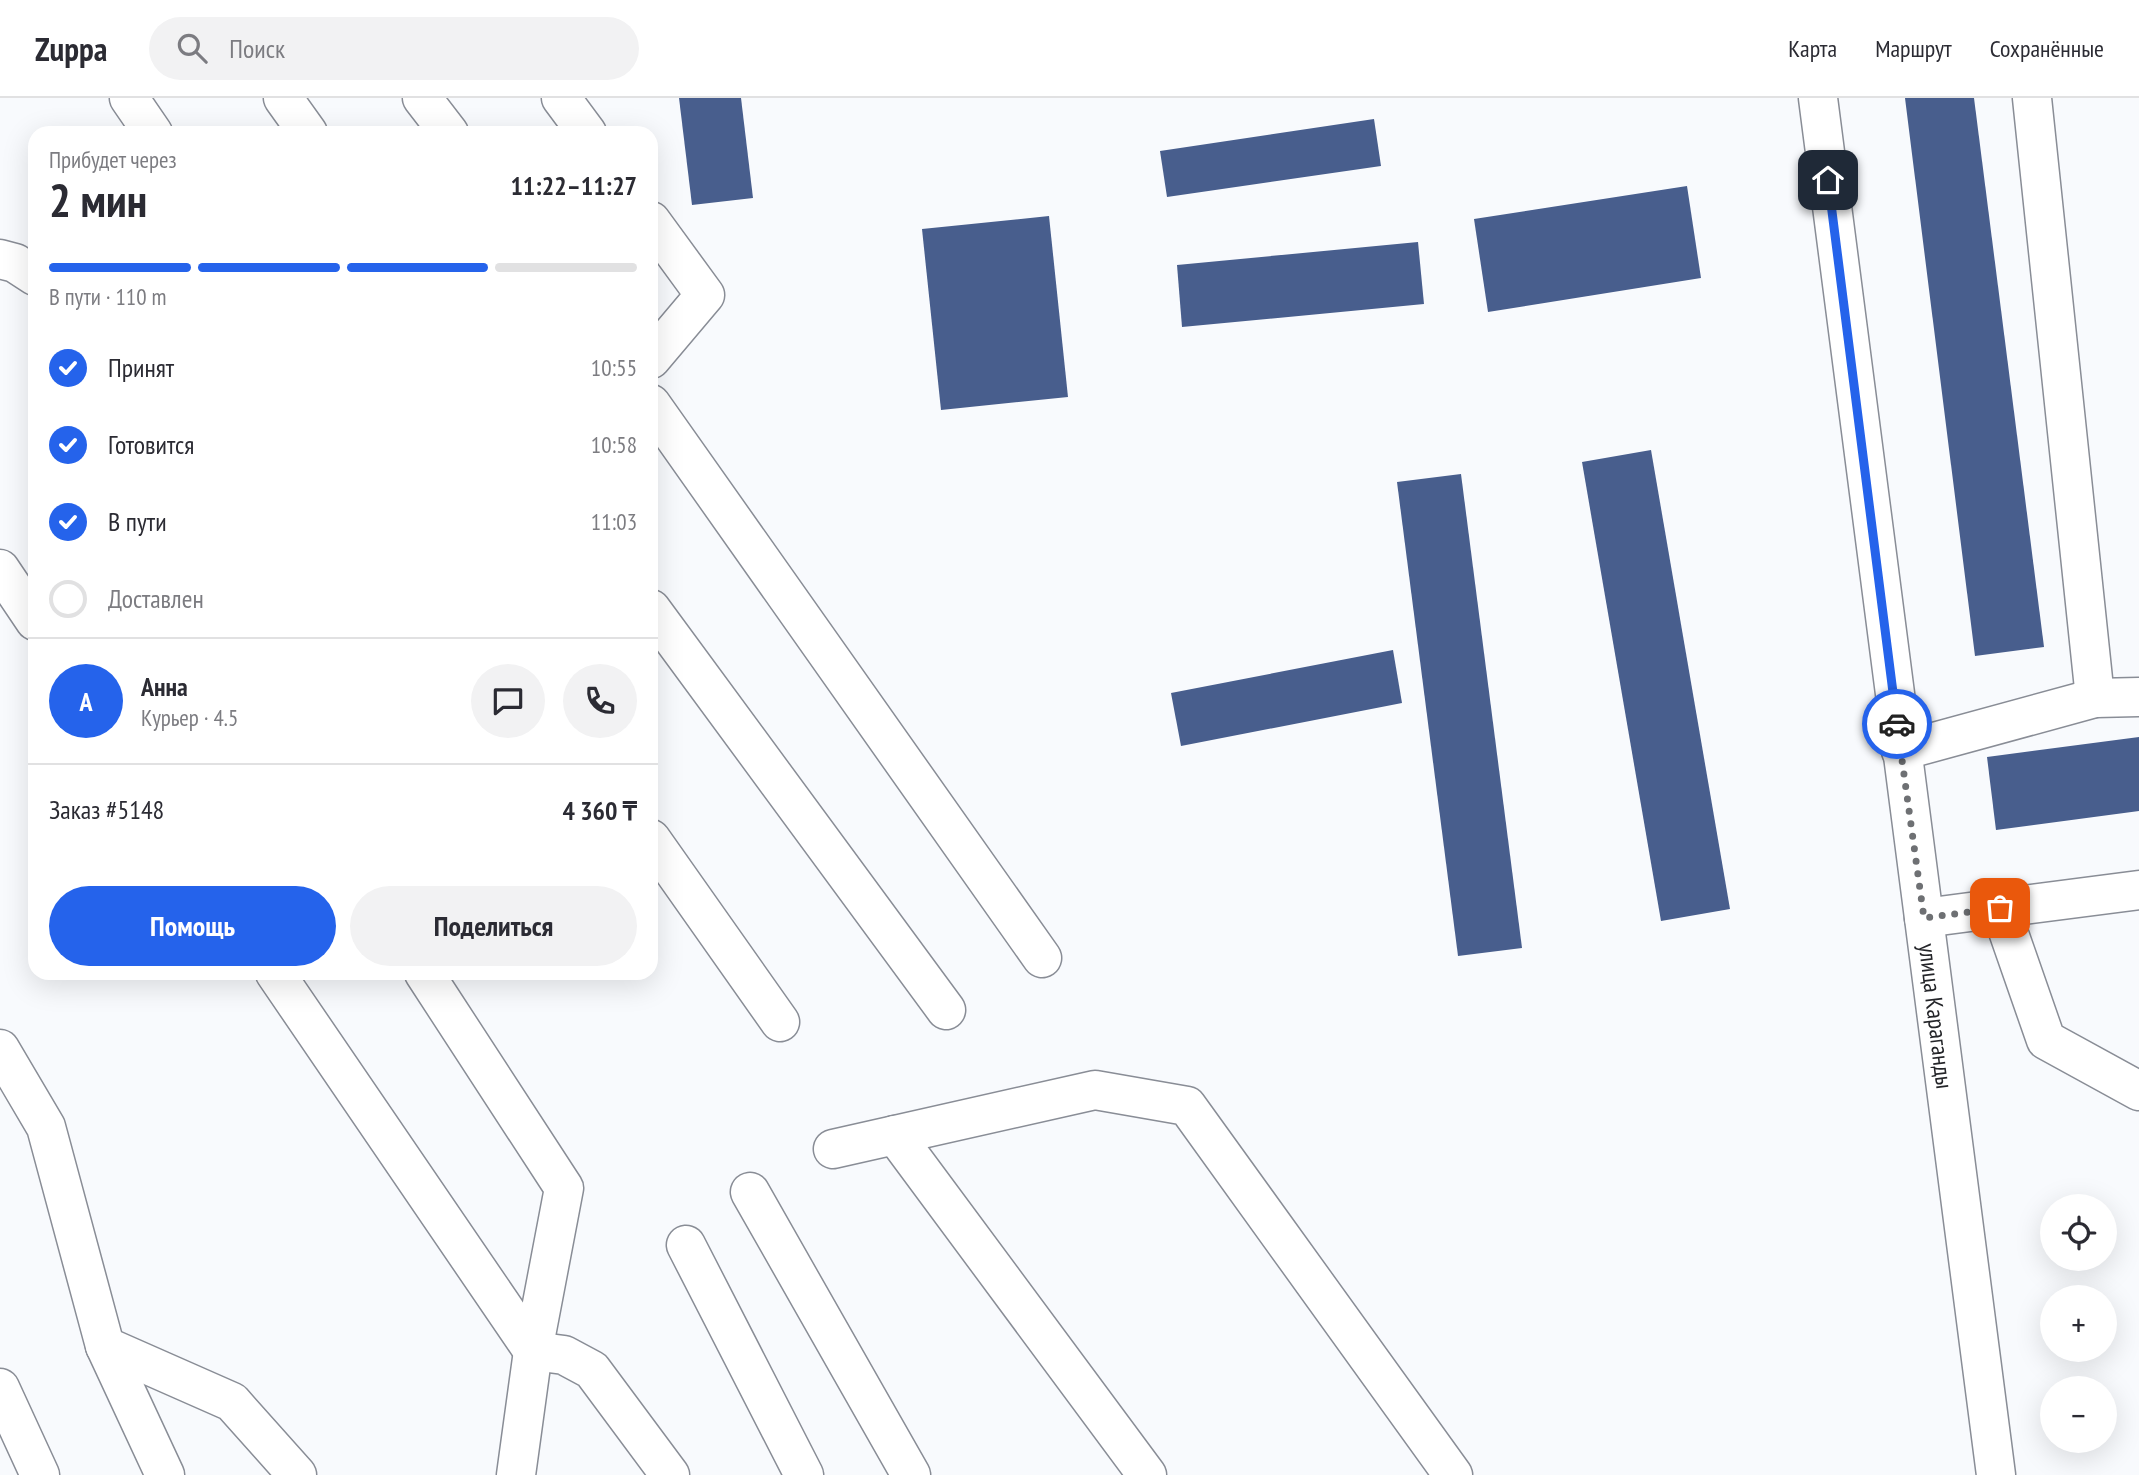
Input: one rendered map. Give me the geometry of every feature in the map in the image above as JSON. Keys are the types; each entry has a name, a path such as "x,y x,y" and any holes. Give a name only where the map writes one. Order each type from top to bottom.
{"main road":[{"path":"129,98 148,126"},
{"path":"283,98 303,126"},
{"path":"422,98 444,126"},
{"path":"561,98 582,126"},
{"name":"улица Караганды","path":"1818,98 1996,1475"},
{"path":"2032,98 2095,698"},
{"path":"658,231 705,295 658,351"},
{"path":"0,259 15,263 28,271"},
{"path":"658,414 1042,958"},
{"path":"0,569 28,611"},
{"path":"658,619 946,1010"},
{"path":"1901,751 2095,698 2139,697"},
{"path":"658,849 780,1022"},
{"path":"1924,918 2139,890"},
{"path":"2000,908 2046,1040 2139,1091"},
{"path":"280,980 533,1351 564,1355 592,1370 670,1475"},
{"path":"429,980 564,1188 533,1351 516,1475"},
{"path":"0,1049 46,1127 105,1346 165,1475"},
{"path":"833,1149 1095,1090 1187,1106 1453,1475"},
{"path":"895,1135 1147,1475"},
{"path":"750,1192 911,1475"},
{"path":"686,1245 804,1475"},
{"path":"105,1346 232,1402 297,1475"},
{"path":"0,1388 40,1475"}],"building":[{"path":"679,98 741,98 753,198 692,205"},
{"path":"1905,98 1974,98 2044,647 1975,656"},
{"path":"1374,119 1381,166 1167,197 1160,151"},
{"path":"1687,186 1701,278 1488,312 1474,219"},
{"path":"1049,216 1068,397 941,410 922,229"},
{"path":"1418,242 1424,304 1182,327 1177,265"},
{"path":"1651,450 1730,909 1661,921 1582,462"},
{"path":"1461,474 1522,948 1458,956 1397,482"},
{"path":"1393,650 1402,703 1181,746 1171,693"},
{"path":"2139,737 2139,811 1996,830 1987,757"}],"way so far":[{"path":"1897,724 1924,918 2000,908"}],"route":[{"path":"1828,180 1897,724"}]}
